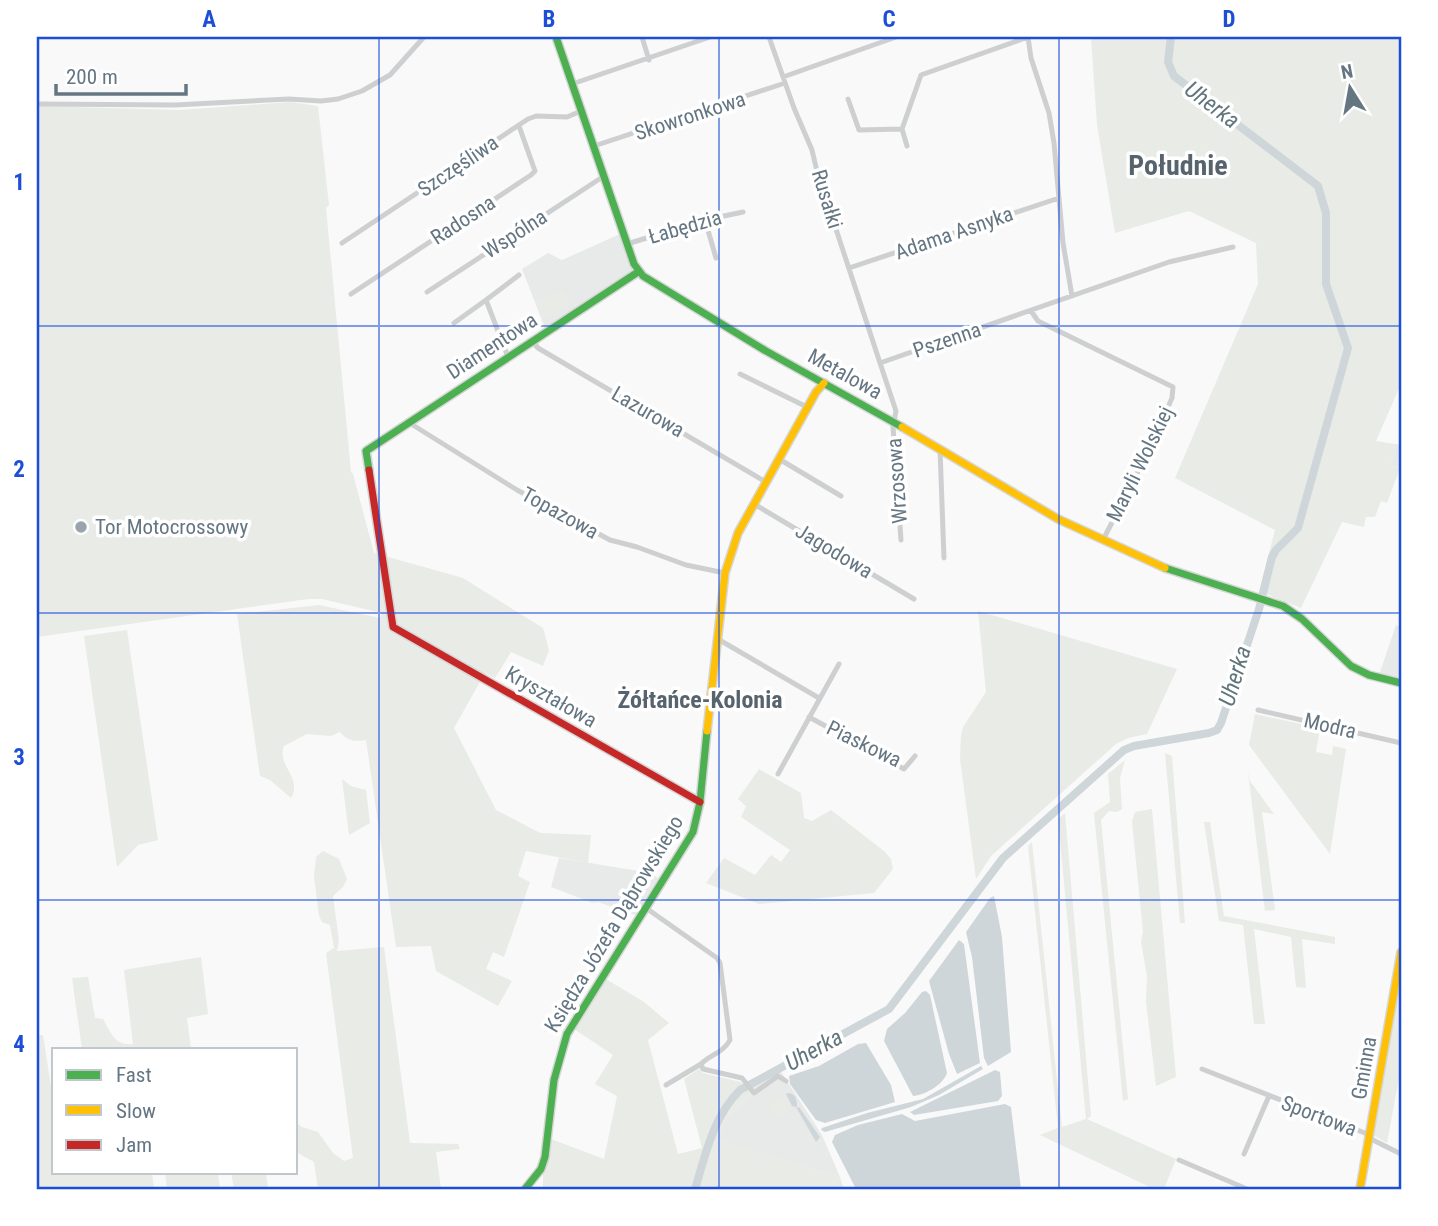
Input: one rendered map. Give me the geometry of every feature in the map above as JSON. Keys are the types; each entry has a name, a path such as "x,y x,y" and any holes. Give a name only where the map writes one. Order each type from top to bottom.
{"street":[{"path":"37,104 175,105 338,99 362,92 390,75 424,37"},
{"path":"556,37 638,272"},
{"path":"642,37 649,60"},
{"path":"572,84 649,60 694,40 710,37"},
{"name":"Rusałki","path":"769,37 812,150 826,205 880,363"},
{"name":"Skowronkowa","path":"594,146 784,80 896,37"},
{"path":"907,146 902,129 921,75 1028,37 1031,58 1049,113 1063,243 1072,296"},
{"path":"848,99 859,130 902,129"},
{"name":"Szczęśliwa","path":"342,243 519,125 536,116 567,117 581,111"},
{"name":"Radosna","path":"351,294 535,171 519,125"},
{"name":"Wspólna","path":"427,292 604,176"},
{"name":"Adama Asnyka","path":"849,268 1059,198"},
{"name":"Łabędzia","path":"627,244 705,220 743,212"},
{"path":"705,220 716,258"},
{"name":"Pszenna","path":"880,363 1169,261 1233,247"},
{"name":"Diamentowa","path":"391,618 366,450 638,272"},
{"name":"Metalowa","path":"638,272 766,351 812,376 819,391 835,389 1058,519 1103,541 1198,580 1262,597 1296,613 1350,665 1366,674 1401,683"},
{"path":"454,323 519,275"},
{"path":"486,300 508,356"},
{"name":"Maryli Wolskiej","path":"1031,311 1038,321 1173,387 1172,398 1149,450 1103,541"},
{"name":"Lazurowa","path":"532,341 538,348 766,482"},
{"path":"880,363 895,411 894,422"},
{"path":"740,374 808,408"},
{"path":"812,376 819,391"},
{"name":"Księdza Józefa Dąbrowskiego","path":"525,1189 541,1168 545,1157 554,1075 567,1034 693,832 700,802 725,573 738,534 819,391"},
{"name":"Topazowa","path":"408,422 517,490 610,540 686,565 725,573"},
{"name":"Wrzosowa","path":"894,422 901,540"},
{"path":"940,449 944,558"},
{"path":"779,459 841,496"},
{"name":"Jagodowa","path":"754,504 914,599"},
{"name":"Kryształowa","path":"391,618 393,627 700,802"},
{"name":"Piaskowa","path":"716,638 819,698"},
{"name":"Piaskowa","path":"778,774 839,664"},
{"name":"Modra","path":"1258,710 1401,743"},
{"name":"Piaskowa","path":"809,717 904,768 915,756"},
{"path":"646,908 717,958 720,963 730,1040 724,1049 666,1085"},
{"name":"Gminna","path":"1360,1189 1401,952"},
{"path":"701,1064 703,1069 742,1078 754,1093 778,1076 786,1081"},
{"name":"Sportowa","path":"1202,1069 1369,1137 1401,1154"},
{"name":"Sportowa","path":"1244,1154 1269,1096"},
{"path":"1179,1160 1247,1189"}],"shaded area":[{"path":"1091,37 1401,37 1401,384 1376,441 1395,444 1391,466 1400,468 1387,503 1381,501 1375,517 1366,517 1364,527 1342,522 1301,608 1259,591 1275,530 1175,478 1258,284 1256,243 1189,211 1115,233 1097,125"},
{"path":"291,102 318,106 351,472 374,553 463,578 543,628 549,650 543,666 511,652 495,678 485,673 454,728 496,810 540,833 591,835 588,863 526,851 518,876 530,882 504,957 493,952 486,969 512,981 498,1006 436,971 431,946 396,947 366,740 351,740 340,732 331,736 307,734 284,746 283,759 294,784 291,798 270,780 260,776 237,614 319,605 380,618 382,613 322,599 308,599 37,637 37,106 179,110"},
{"path":"620,234 633,272 545,328 522,269 548,253 562,260"},
{"path":"563,290 570,306 542,318 536,302"},
{"path":"1395,444 1401,445 1401,468 1391,466"},
{"path":"978,611 1177,669 1147,734 1116,744 991,856 976,879 960,759 963,727 986,692"},
{"path":"1396,625 1401,627 1401,679 1379,675"},
{"path":"127,630 158,840 138,845 117,867 84,636"},
{"path":"1255,714 1320,728 1316,752 1332,755 1333,746 1346,749 1330,854 1249,745"},
{"path":"1165,753 1172,756 1185,923 1180,923"},
{"path":"1125,760 1120,778 1122,809 1117,812 1109,811 1101,820 1128,1099 1123,1101 1094,813 1110,802 1108,774"},
{"path":"759,769 801,793 804,818 812,821 831,810 884,851 891,859 893,869 874,893 759,904 706,883 724,858 755,875 771,855 781,862 790,850 741,817 746,806 738,799"},
{"path":"1248,772 1250,781 1274,814 1262,812 1275,910 1265,911"},
{"path":"342,779 351,786 366,790 370,823 349,835"},
{"path":"1152,809 1176,1077 1156,1086 1146,1002 1147,976 1141,942 1143,932 1132,821 1135,812"},
{"path":"1065,813 1091,1116 1087,1119 1176,1159 1164,1189 1154,1189 1040,1135 1058,1128 1028,846 1032,842 1062,1127 1086,1119 1058,819"},
{"path":"1204,822 1210,822 1224,916 1335,937 1335,944 1302,939 1306,988 1296,987 1291,937 1254,929 1265,1024 1254,1024 1243,925 1219,921"},
{"path":"323,851 339,859 347,879 333,896 339,941 337,951 384,947 410,1143 458,1144 460,1149 436,1152 441,1189 318,1189 314,1162 298,1153 298,1124 318,1132 333,1153 344,1161 353,1158 326,953 334,948 330,925 322,922 319,916 314,876 316,857"},
{"path":"559,858 651,873 658,878 635,915 551,887"},
{"path":"994,896 1002,937 1011,1052 988,1066 984,1058 972,957 966,932"},
{"path":"959,940 964,944 980,1063 957,1074 929,981"},
{"path":"201,957 208,1014 187,1018 191,1048 82,1048 72,978 88,977 95,1018 103,1019 118,1041 133,1044 124,970"},
{"path":"1401,965 1401,1067 1387,1143 1373,1135"},
{"path":"606,979 644,1002 669,1023 648,1040 678,1154 702,1148 684,1079 699,1069 703,1073 741,1082 752,1094 727,1117 720,1141 840,1177 844,1189 543,1189 543,1171 551,1139 604,1159 617,1096 595,1084 613,1055 574,1029"},
{"path":"926,991 930,995 947,1073 942,1082 933,1089 913,1096 884,1041 887,1029"},
{"path":"37,1035 43,1035 52,1093 52,1174 152,1174 154,1189 37,1189"},
{"path":"866,1043 891,1085 895,1102 825,1123 816,1120 790,1084 789,1076 819,1066 858,1044"},
{"path":"981,1066 983,1069 939,1095 911,1107 825,1132 821,1130 867,1113 923,1099"},
{"path":"780,1070 822,1135 840,1177 719,1141 727,1117 752,1094 747,1089"},
{"path":"995,1070 1000,1072 1002,1096 998,1101 914,1115 910,1112"},
{"path":"786,1094 795,1097 797,1108 799,1107 820,1137 816,1142 796,1107 792,1106"},
{"path":"781,1097 791,1110 778,1119 767,1107"},
{"path":"1005,1104 1011,1107 1021,1189 856,1189 832,1142 835,1135 858,1125 902,1114 915,1121"},
{"path":"165,1174 218,1174 220,1189 167,1189"},
{"path":"231,1174 266,1174 268,1189 234,1189"}],"waterway":[{"name":"Uherka","path":"695,1189 717,1124 740,1090 889,1009 1003,858 1124,750 1209,733 1217,730 1221,723 1259,609 1272,557 1298,528 1348,348 1326,284 1326,213 1318,186 1174,76 1168,62 1171,37"}],"traffic: fast":[{"path":"556,37 634,264 643,276 766,351 902,427"},
{"path":"369,470 366,451 638,272"},
{"path":"1165,568 1283,606 1302,619 1351,666 1369,675 1401,683"},
{"path":"525,1189 541,1169 545,1157 554,1080 567,1034 693,832 700,802 707,731"}],"traffic: slow":[{"path":"707,731 725,573 738,533 816,392 824,383"},
{"path":"902,427 1058,519 1165,568"},
{"path":"1360,1189 1401,952"}],"traffic: jam":[{"path":"369,470 393,627 700,802"}],"place":[{"name":"Tor Motocrossowy","path":"81,527"}],"district":[{"name":"Południe","path":"1178,165"},
{"name":"Żółtańce-Kolonia","path":"700,700"}]}
